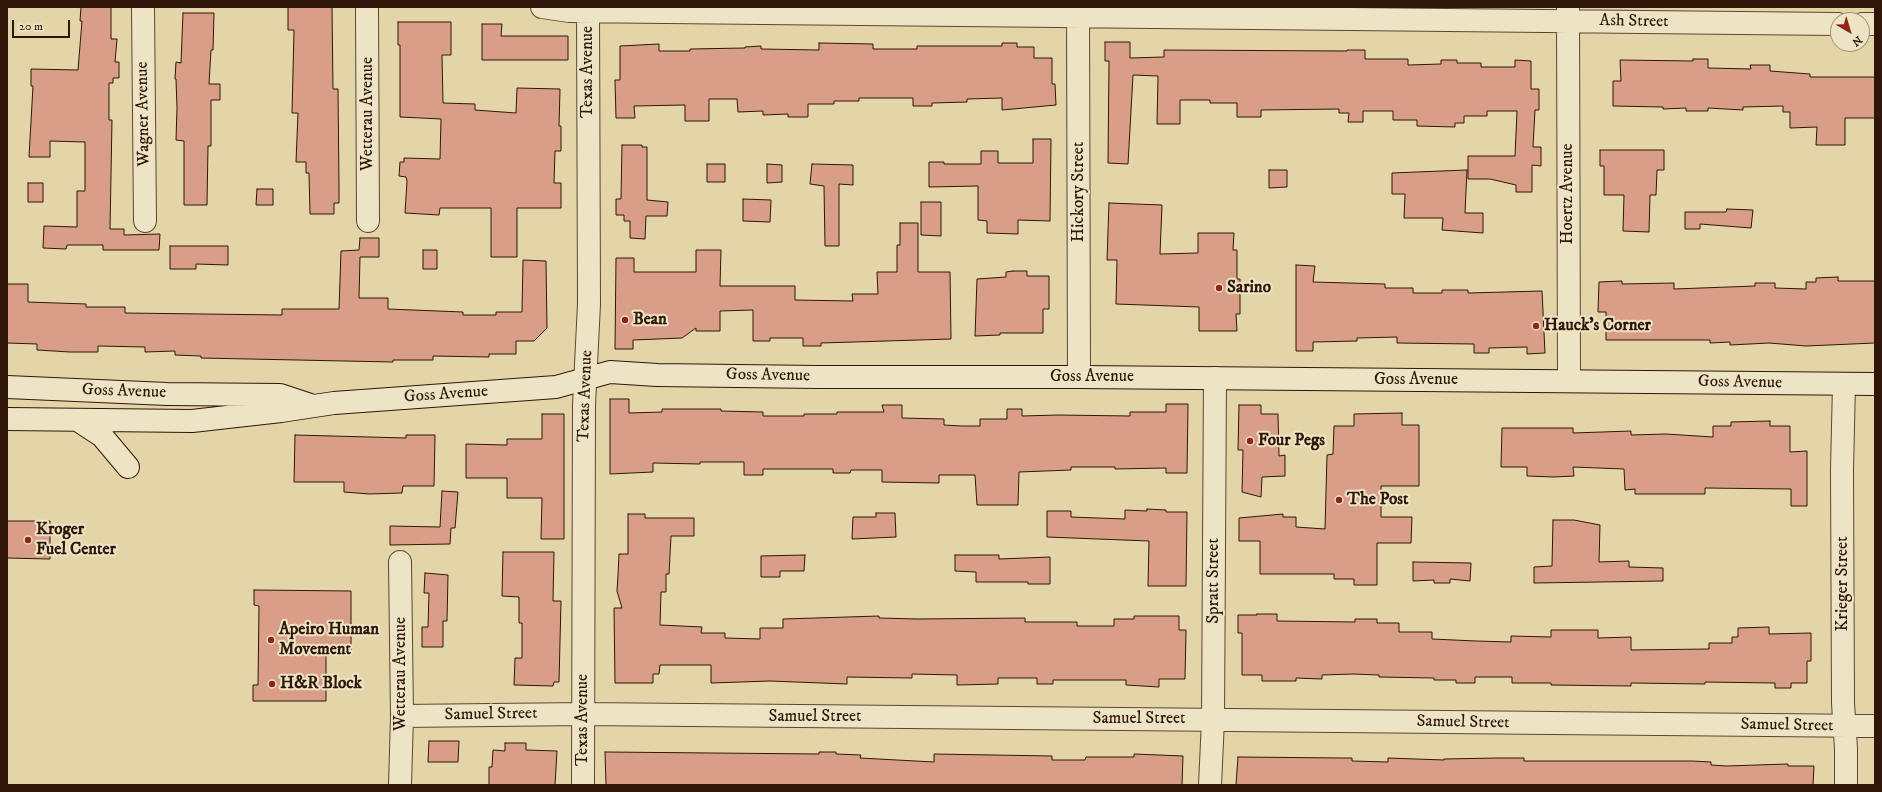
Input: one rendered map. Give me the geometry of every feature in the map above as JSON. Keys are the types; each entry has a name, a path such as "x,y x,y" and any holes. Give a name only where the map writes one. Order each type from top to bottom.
{"street":[{"name":"Wagner Avenue","path":"143,7 145,221"},
{"name":"Wetterau Avenue","path":"367,7 368,221"},
{"name":"Ash Street","path":"542,7 570,11 588,9 1568,14 1830,24"},
{"name":"Texas Avenue","path":"582,785 584,413 589,304 588,9"},
{"name":"Hickory Street","path":"1078,11 1079,377"},
{"name":"Hoertz Avenue","path":"1568,14 1569,381"},
{"name":"Goss Avenue","path":"7,419 79,421 192,421 281,412 311,406 556,386 586,380 610,372 658,375 818,377 1079,377 1875,384"},
{"name":"Spratt Street","path":"1210,785 1213,720 1215,378"},
{"name":"Krieger Street","path":"1844,384 1842,470 1844,727 1846,749 1846,785"},
{"name":"Goss Avenue","path":"7,387 167,394 280,396 311,406"},
{"path":"79,421 102,436 128,467"},
{"name":"Wetterau Avenue","path":"400,562 402,716 400,785"},
{"name":"Samuel Street","path":"402,716 583,714 1844,727 1875,726"}],"building":[{"path":"81,7 111,7 111,39 117,39 115,62 119,62 119,78 113,78 113,83 109,83 109,120 112,120 110,229 124,229 124,235 160,234 159,250 103,250 103,245 67,245 66,249 43,248 44,226 77,227 77,191 85,191 85,142 50,141 50,157 29,157 33,86 31,86 31,69 78,70 82,21 80,21"},
{"path":"288,7 332,7 333,89 338,89 339,187 339,203 334,203 334,214 310,214 309,173 306,173 306,162 296,162 298,113 292,113 294,30 288,30"},
{"path":"183,13 214,13 213,50 211,50 209,84 220,84 220,100 211,100 211,146 208,146 207,205 184,205 184,141 176,140 177,108 175,79 176,62 181,63"},
{"path":"398,22 451,22 451,55 442,55 443,103 475,104 475,110 516,113 517,88 560,89 559,126 561,126 561,151 555,151 554,183 561,183 561,208 517,208 517,257 491,257 491,208 440,208 439,215 405,213 407,181 406,177 399,176 400,162 404,162 404,158 440,159 441,119 400,117 400,45 398,45"},
{"path":"482,24 502,24 501,36 568,36 568,60 482,60"},
{"path":"1105,42 1130,42 1130,58 1164,57 1164,50 1365,50 1365,59 1408,59 1408,65 1441,64 1441,60 1457,60 1457,63 1481,63 1481,67 1515,67 1515,60 1531,61 1531,89 1539,89 1539,110 1535,110 1533,147 1541,147 1541,166 1532,165 1532,192 1516,192 1516,185 1490,179 1468,179 1468,156 1515,156 1517,111 1487,111 1487,116 1464,116 1464,123 1455,123 1455,127 1417,126 1417,120 1393,120 1393,111 1363,111 1363,122 1348,122 1349,113 1339,113 1339,109 1261,110 1261,117 1237,117 1237,103 1210,103 1210,100 1180,100 1180,124 1157,124 1158,76 1133,75 1128,164 1108,163 1109,61 1105,61"},
{"path":"819,43 873,44 873,49 917,49 917,46 1002,46 1002,43 1017,43 1017,47 1034,47 1034,58 1052,58 1052,84 1055,84 1056,105 1002,110 1002,98 967,99 967,102 932,103 932,106 913,106 913,98 859,98 859,101 834,101 834,104 808,104 808,117 788,117 788,114 763,115 763,111 738,112 737,99 709,99 709,121 685,121 685,105 634,106 635,118 616,118 615,80 620,80 620,46 659,44 659,51 690,51 690,49 745,48 761,46 761,49 819,50"},
{"path":"1693,59 1708,59 1708,68 1751,69 1750,65 1770,65 1770,71 1810,74 1810,77 1875,77 1875,118 1845,118 1845,145 1816,145 1817,127 1790,128 1790,112 1783,112 1783,106 1743,107 1743,110 1708,108 1708,111 1686,111 1686,108 1663,109 1663,107 1613,106 1613,81 1621,81 1620,60 1693,61"},
{"path":"1033,139 1051,139 1050,221 1018,220 1018,234 987,233 987,221 978,220 978,186 929,187 929,162 944,162 944,164 981,164 981,151 998,151 998,163 1033,163"},
{"path":"622,145 642,145 642,147 647,147 647,200 668,202 667,216 646,216 645,239 630,238 630,221 624,221 624,215 616,215 616,199 621,199"},
{"path":"1600,150 1664,150 1664,170 1657,170 1656,195 1650,195 1649,232 1623,231 1624,195 1604,195 1604,166 1600,166"},
{"path":"707,164 725,164 725,182 707,182"},
{"path":"767,164 782,165 782,182 767,183"},
{"path":"812,164 853,165 853,185 839,184 839,246 825,246 824,186 810,184"},
{"path":"1269,170 1287,170 1287,187 1269,188"},
{"path":"1467,170 1465,213 1483,213 1483,233 1442,230 1443,218 1404,218 1405,194 1392,194 1392,173"},
{"path":"28,183 43,183 43,202 28,202"},
{"path":"257,189 273,189 273,205 256,205"},
{"path":"743,199 771,200 770,222 743,221"},
{"path":"921,202 941,202 941,236 921,235"},
{"path":"1109,203 1162,205 1160,254 1198,253 1198,233 1234,233 1233,250 1237,250 1237,279 1240,279 1240,314 1236,314 1237,331 1199,331 1199,307 1116,304 1117,260 1107,260"},
{"path":"1727,209 1753,210 1751,228 1700,224 1700,229 1685,229 1685,212 1726,212"},
{"path":"900,223 918,223 918,272 950,272 951,339 821,343 821,346 803,346 803,338 770,338 770,341 753,341 753,310 720,311 720,331 696,331 696,328 682,338 633,340 633,349 615,349 616,258 634,258 634,272 696,272 696,250 721,250 720,286 795,286 795,300 853,301 852,294 878,294 877,272 897,272 897,245 900,245"},
{"path":"360,238 379,238 379,257 360,257 359,298 388,298 388,309 463,312 463,315 496,315 496,312 522,312 523,260 546,261 547,328 534,341 516,341 516,354 489,354 489,357 433,356 433,360 393,360 393,362 201,358 201,356 175,355 175,351 145,352 145,347 98,346 98,352 70,352 37,350 37,344 7,343 7,284 28,284 28,302 86,304 86,307 125,307 125,313 282,315 282,309 339,309 341,251 359,250"},
{"path":"170,246 228,246 228,265 196,264 196,269 170,269"},
{"path":"423,250 437,250 437,269 423,269"},
{"path":"1296,265 1315,266 1313,282 1385,284 1385,288 1413,288 1413,293 1442,293 1442,290 1468,290 1468,293 1542,291 1545,353 1527,354 1527,347 1489,348 1489,353 1474,353 1474,344 1397,343 1397,337 1357,338 1357,341 1313,342 1313,351 1296,351"},
{"path":"1027,271 1027,276 1049,276 1049,309 1043,309 1043,333 1000,333 1000,335 975,336 977,279 1006,277 1006,272"},
{"path":"1838,277 1838,281 1875,281 1875,343 1806,346 1769,343 1730,345 1730,342 1710,343 1710,340 1606,340 1606,312 1598,312 1599,282 1622,281 1622,284 1674,283 1674,289 1755,286 1755,283 1775,283 1775,288 1806,289 1806,282 1816,282 1816,278"},
{"path":"610,399 629,399 629,413 662,412 662,409 721,409 721,411 763,412 763,416 804,416 804,414 837,414 837,412 884,412 882,405 902,405 902,418 944,419 944,425 962,426 980,426 980,419 1007,419 1007,409 1022,409 1022,416 1130,416 1130,412 1166,412 1166,404 1188,404 1187,473 1166,473 1166,468 1115,469 1115,467 1071,467 1071,470 1019,472 1018,505 977,505 975,475 939,475 939,483 882,482 882,470 851,470 850,473 833,473 833,469 763,469 763,475 744,475 744,462 700,462 700,464 653,463 653,472 610,474"},
{"path":"1239,405 1261,405 1261,414 1278,414 1279,456 1285,455 1285,476 1262,477 1261,497 1242,492 1243,450 1238,450"},
{"path":"1402,413 1402,425 1419,425 1419,486 1381,486 1381,517 1412,517 1411,543 1377,543 1377,585 1354,585 1354,579 1334,579 1334,574 1260,574 1260,541 1239,541 1239,518 1283,514 1283,517 1296,517 1296,527 1325,529 1327,455 1333,454 1334,426 1354,426 1354,414"},
{"path":"542,414 564,414 564,539 541,539 542,498 507,498 507,478 466,478 466,444 507,445 507,439 542,439"},
{"path":"1770,421 1770,426 1790,426 1790,452 1807,451 1807,506 1791,506 1791,489 1705,488 1705,494 1635,494 1635,489 1625,490 1624,469 1573,467 1574,476 1554,477 1527,476 1527,467 1501,467 1502,428 1573,428 1573,433 1631,431 1631,435 1666,434 1713,437 1713,426 1731,426 1731,422"},
{"path":"295,435 406,438 406,435 435,435 434,486 403,486 402,493 370,494 344,492 344,482 294,482"},
{"path":"442,491 458,492 455,528 451,528 450,544 390,545 390,526 440,527"},
{"path":"1147,509 1166,510 1166,512 1187,512 1186,586 1148,586 1149,541 1047,537 1047,511 1071,511 1071,517 1125,519 1125,510 1147,511"},
{"path":"876,513 895,513 896,537 852,539 853,517 876,517"},
{"path":"628,514 645,514 645,518 694,518 694,536 671,536 669,574 666,574 666,592 661,592 660,625 702,627 701,633 725,633 725,638 760,639 760,628 783,628 783,619 879,616 879,618 917,619 1025,618 1025,622 1077,622 1077,626 1114,626 1114,619 1134,619 1134,616 1179,616 1179,630 1186,630 1185,679 1159,679 1159,687 1126,685 1126,680 1053,680 1053,684 1037,684 1037,678 998,678 998,684 957,685 957,675 912,674 912,678 847,677 847,684 770,681 711,683 711,665 660,665 659,674 653,674 653,683 615,683 614,608 622,608 617,591 619,554 628,554"},
{"path":"1553,520 1574,520 1600,525 1599,562 1629,561 1629,567 1663,568 1663,581 1534,583 1534,567 1552,566"},
{"name":"Kroger Fuel Center","path":"7,521 50,521 50,559 7,558"},
{"path":"503,552 554,552 553,601 561,601 559,682 554,682 553,686 514,685 515,658 522,658 522,623 519,623 519,597 502,596"},
{"path":"805,555 804,571 780,571 780,577 761,577 761,556"},
{"path":"955,555 999,555 999,559 1050,557 1050,584 1028,584 1028,582 976,582 976,572 955,571"},
{"path":"1413,562 1471,563 1470,581 1450,579 1450,583 1434,583 1434,580 1413,581"},
{"path":"425,573 448,575 447,621 443,621 443,647 422,647 422,627 428,627 429,593 424,593"},
{"path":"254,590 351,591 351,655 326,655 326,701 253,701 253,685 258,685 259,606 254,605"},
{"path":"1277,614 1277,621 1355,622 1355,619 1377,619 1377,623 1399,623 1399,632 1432,632 1432,639 1511,642 1511,636 1551,637 1551,630 1598,630 1598,638 1631,637 1631,650 1709,649 1709,643 1732,643 1732,637 1738,637 1738,628 1769,627 1769,634 1811,633 1811,661 1807,661 1807,683 1791,683 1791,688 1775,688 1775,683 1705,682 1705,684 1631,683 1631,686 1551,685 1551,683 1512,683 1512,677 1475,677 1475,683 1456,683 1456,680 1434,680 1434,678 1379,677 1379,675 1353,674 1322,675 1322,679 1296,678 1296,681 1262,681 1262,675 1242,675 1242,633 1238,633 1238,615"},
{"path":"429,741 459,741 458,762 428,762"},
{"path":"505,743 526,743 526,750 557,751 555,785 489,785 489,767 492,767 493,750 505,751"},
{"path":"605,752 819,754 819,752 836,752 836,754 861,755 860,758 934,762 934,754 1052,756 1052,760 1085,760 1086,757 1134,757 1134,754 1183,756 1182,785 606,785"},
{"path":"1238,757 1352,758 1352,761 1388,762 1388,758 1444,760 1524,758 1524,761 1692,761 1711,762 1711,765 1726,766 1788,764 1788,766 1814,766 1813,785 1236,785"}],"place":[{"name":"Sarino","path":"1219,288"},
{"name":"Bean","path":"625,320"},
{"name":"Hauck's Corner","path":"1536,326"},
{"name":"Four Pegs","path":"1250,441"},
{"name":"The Post","path":"1339,500"},
{"name":"Kroger Fuel Center","path":"28,540"},
{"name":"Apeiro Human Movement","path":"271,640"},
{"name":"H&R Block","path":"272,684"}]}
